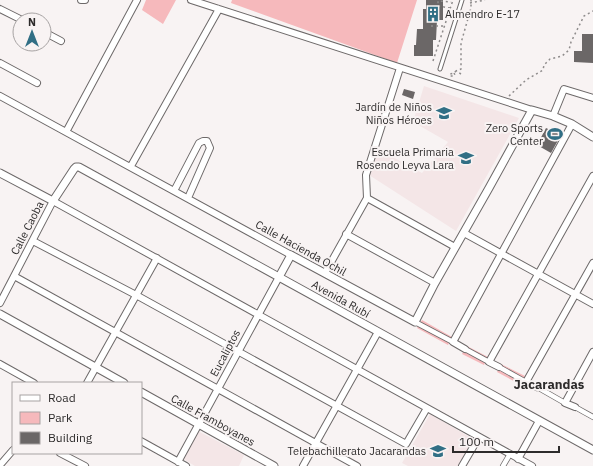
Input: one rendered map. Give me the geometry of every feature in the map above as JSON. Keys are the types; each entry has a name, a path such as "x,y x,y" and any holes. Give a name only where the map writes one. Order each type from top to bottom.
{"street":[{"path":"66,132 137,0"},
{"path":"191,0 503,102 554,116 572,124 593,137"},
{"path":"0,9 12,15"},
{"path":"131,166 219,9"},
{"path":"52,36 61,41"},
{"path":"0,63 37,83"},
{"path":"325,273 367,198 366,175 400,68"},
{"path":"554,116 564,89 593,98"},
{"name":"Calle Hacienda Ochil","path":"0,96 131,166 291,255 593,417"},
{"path":"415,322 435,283 532,110"},
{"path":"453,342 572,124"},
{"path":"174,191 200,143 203,141 207,142 210,148 188,198"},
{"name":"Calle Caoba","path":"0,303 53,201 74,169 79,167"},
{"name":"Avenida Rubí","path":"79,167 593,450"},
{"path":"0,173 157,258 532,466"},
{"path":"490,362 593,176"},
{"path":"367,198 455,247"},
{"path":"464,233 593,304"},
{"path":"346,234 435,283"},
{"path":"33,241 136,295 406,444 427,408"},
{"name":"Eucaliptos","path":"178,462 291,255"},
{"path":"88,382 157,258"},
{"path":"526,382 593,263"},
{"path":"14,276 357,466"},
{"path":"0,314 122,382"},
{"path":"303,466 378,332"},
{"path":"565,403 593,352"},
{"path":"0,364 32,382"},
{"name":"Calle Framboyanes","path":"142,393 274,466"},
{"path":"518,459 539,421"},
{"path":"462,466 479,437"},
{"path":"142,442 186,466"},
{"path":"0,465 12,451"},
{"path":"62,454 84,466"},
{"path":"503,466 510,454"}],"lane":[{"path":"440,69 462,0"}],"path":[{"path":"454,73 461,69 461,43 471,8 471,0"},
{"path":"470,3 485,0"},
{"path":"433,61 450,8 452,1 438,1 438,6 450,8"},
{"path":"503,102 526,80 543,70 544,65 550,59 562,56 569,50 571,42 584,16 593,11"},
{"path":"432,26 444,26"},
{"path":"456,71 461,74"}],"shaded area":[{"path":"424,86 519,118 456,231 369,175 378,149 422,173 448,142 413,122"},
{"name":"Telebachillerato Jacarandas","path":"430,414 473,439 458,466 408,466 402,463"},
{"path":"198,431 244,455 239,466 195,466 183,459"}],"green space":[{"path":"146,0 176,0 163,24 142,10"},
{"path":"232,0 417,0 397,63 231,3"},
{"path":"422,320 452,337 448,345 417,328"},
{"path":"467,346 488,357 484,365 462,354"},
{"path":"501,364 525,376 521,385 497,372"}],"building":[{"path":"426,0 443,0 443,20 437,20 436,40 433,40 433,56 414,56 414,45 416,45 417,29 423,29 423,9 426,9"},
{"path":"582,34 593,34 593,63 574,62 574,51 582,51"},
{"path":"404,89 415,92 413,99 402,95"},
{"path":"546,128 561,135 551,153 537,145"}],"place":[{"name":"Almendro E-17","path":"433,14"},
{"name":"Jardín de Niños Niños Héroes","path":"444,113"},
{"name":"Zero Sports Center","path":"555,134"},
{"name":"Escuela Primaria Rosendo Leyva Lara","path":"466,158"},
{"name":"Telebachillerato Jacarandas","path":"438,451"}],"district":[{"name":"Jacarandas","path":"549,384"}]}
